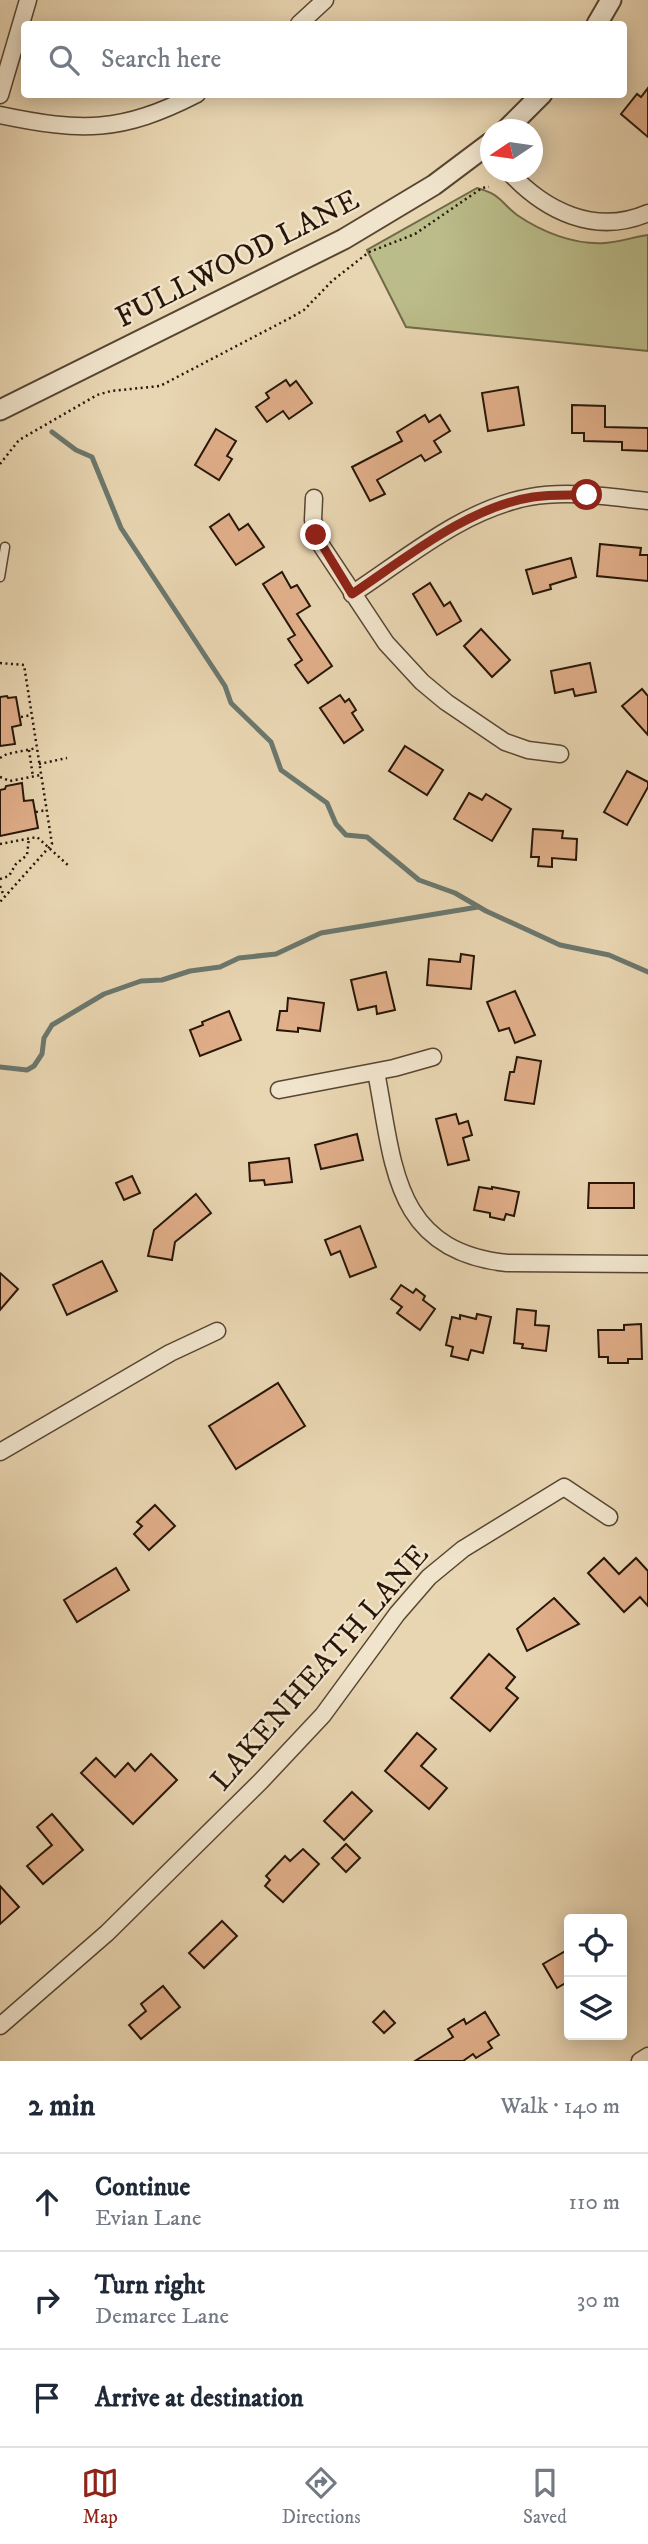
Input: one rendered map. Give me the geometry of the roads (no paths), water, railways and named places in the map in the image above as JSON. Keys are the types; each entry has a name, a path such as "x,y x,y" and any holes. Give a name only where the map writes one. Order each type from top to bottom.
{"street":[{"path":"22,21 28,0"},
{"path":"302,21 326,0"},
{"path":"599,21 611,0"},
{"path":"0,95 21,24"},
{"path":"0,115 43,124 81,127 126,124 163,112 189,98"},
{"path":"517,119 537,98"},
{"name":"FULLWOOD LANE","path":"0,410 344,239 414,198 480,153"},
{"path":"519,182 545,203 577,219 622,222 648,214"},
{"path":"352,594 454,527 489,509 516,500 555,494 648,501"},
{"path":"314,498 313,520 316,535 386,643 422,682 446,702 505,742 528,750 560,754"},
{"path":"279,1090 376,1072 433,1057"},
{"path":"376,1072 400,1187 428,1232 446,1246 484,1261 648,1264"},
{"path":"0,1452 170,1353 217,1331"},
{"name":"LAKENHEATH LANE","path":"0,2026 98,1941 261,1781 323,1715 397,1614 429,1577 450,1559 564,1487 609,1517"},
{"path":"640,2061 648,2056"}],"lane":[{"path":"0,577 5,547"}],"waterway":[{"path":"52,432 76,450 92,457 121,528 225,686 231,703 271,742 281,770 327,803 336,824 346,835 367,837 419,880 455,893 486,911 560,945 609,955 648,972"},
{"path":"0,1067 27,1070 34,1066 42,1054 44,1038 52,1025 104,994 141,981 162,980 190,971 220,967 239,958 276,954 321,933 478,907"}]}
